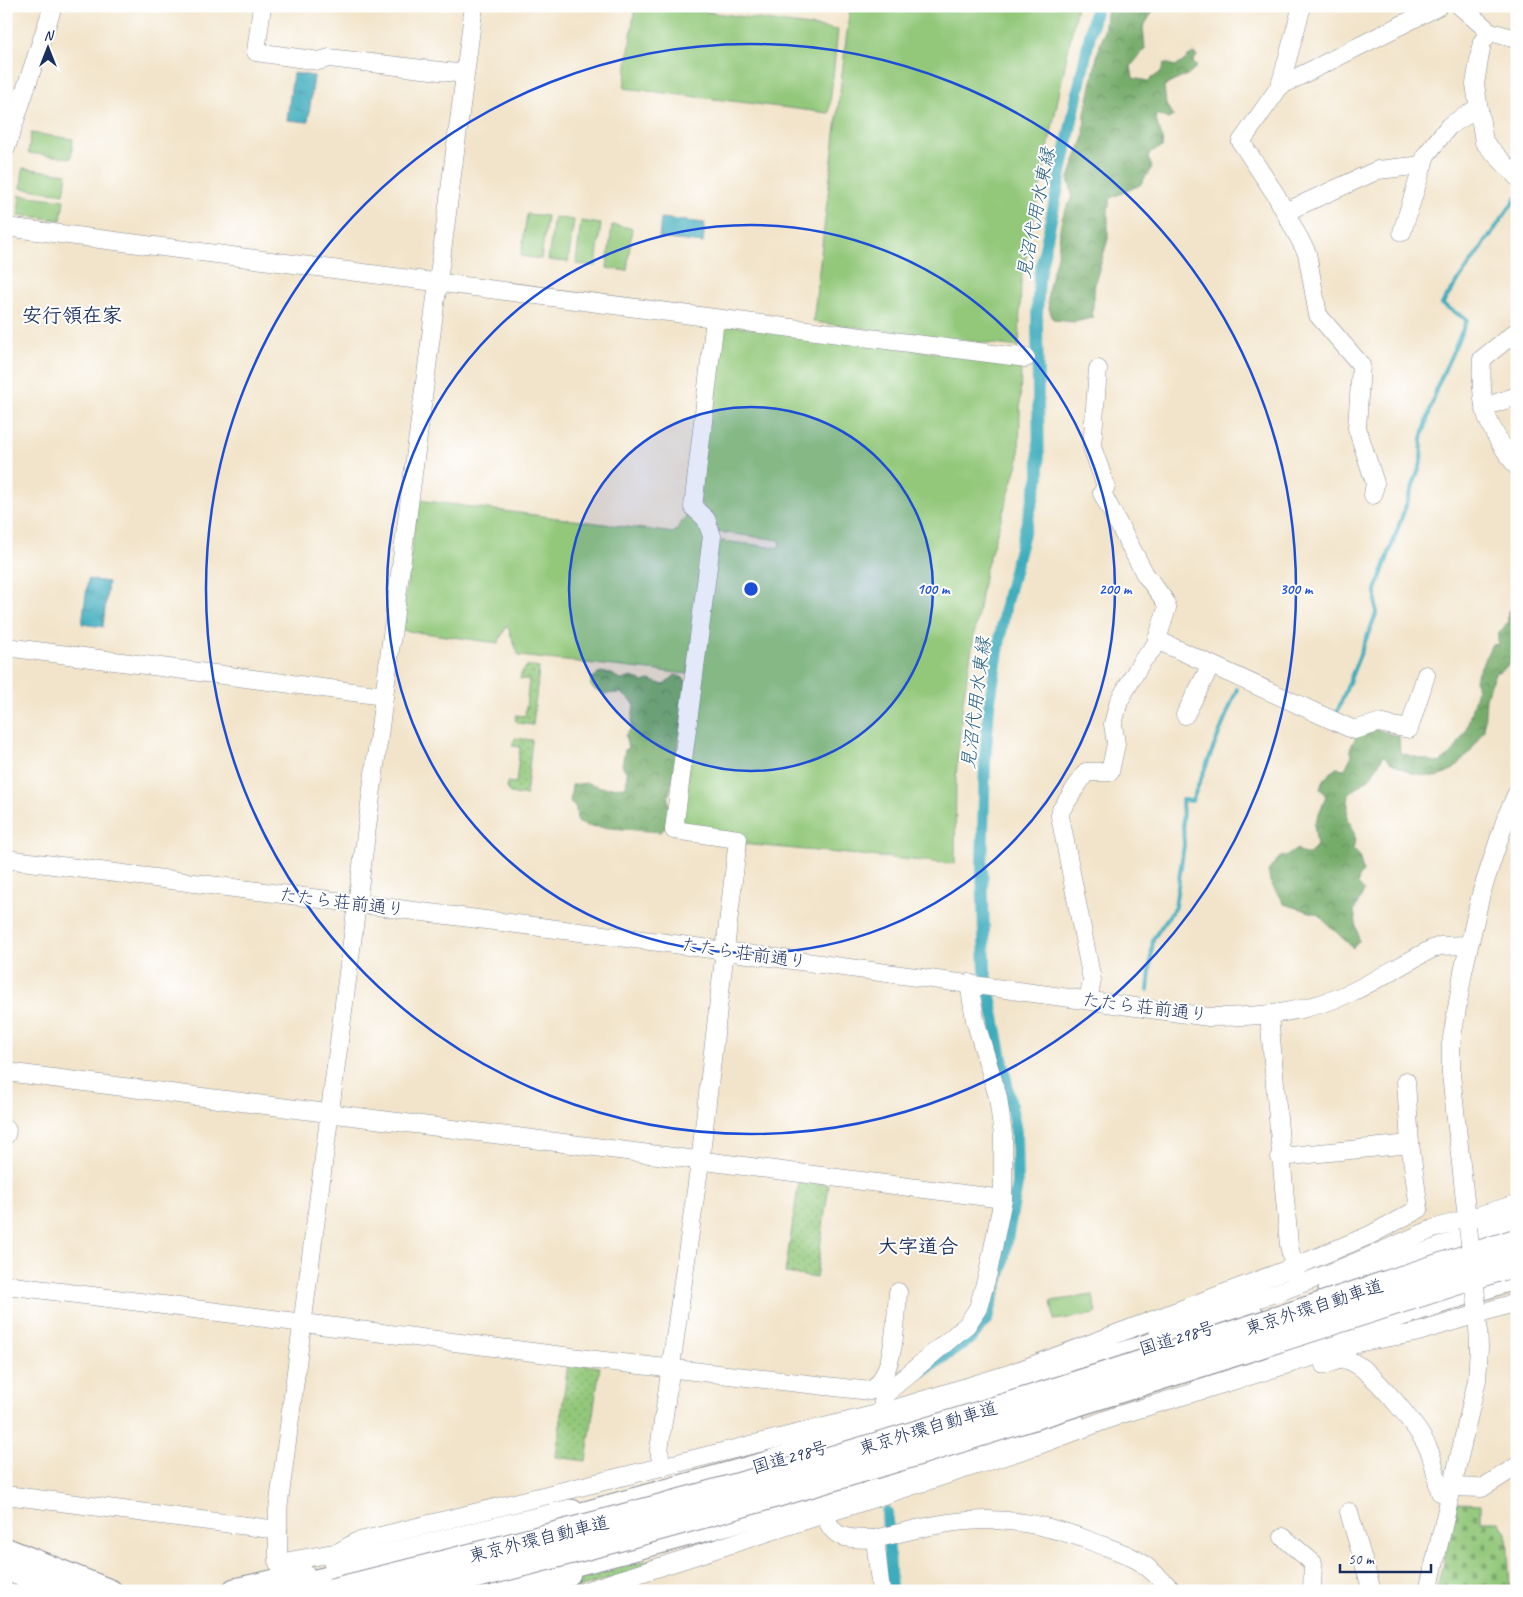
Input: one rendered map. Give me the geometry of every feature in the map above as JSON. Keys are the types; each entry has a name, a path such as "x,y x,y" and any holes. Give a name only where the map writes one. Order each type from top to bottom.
{"highway":[{"name":"国道298号","path":"287,1589 427,1555 678,1489 914,1420 1331,1290 1509,1227"},
{"name":"東京外環自動車道","path":"333,1571 602,1523 766,1478 1287,1316 1517,1241"},
{"name":"東京外環自動車道","path":"413,1591 616,1539 931,1449 1517,1263"},
{"path":"461,1591 691,1533 943,1459 1343,1348 1512,1289"},
{"path":"235,1591 333,1571 500,1528 678,1489"},
{"path":"502,1591 613,1561 691,1533"}],"main road":[{"path":"6,1549 111,1591"},
{"path":"23,1579 61,1591"}],"street":[{"path":"6,148 53,6"},
{"path":"262,6 256,52 320,61 329,58 466,74"},
{"path":"474,6 302,1323 278,1530 278,1563 333,1571 356,1542 662,1467 793,1441 881,1412 1276,1293 1335,1271 1401,1241 1468,1223 1517,1204"},
{"path":"1302,6 1280,86 1241,142 1285,212 1307,254 1318,315 1361,365 1357,428 1375,483 1373,495"},
{"path":"1280,86 1439,6"},
{"path":"1460,6 1490,32 1517,40"},
{"path":"1490,32 1482,42 1475,84 1484,142 1517,177"},
{"path":"1402,232 1426,155 1449,126 1478,108"},
{"path":"1285,212 1378,170 1423,165"},
{"path":"6,227 438,284 1026,358"},
{"path":"662,1467 659,1450 700,1162 738,838 674,830 712,536 706,519 694,507 716,319"},
{"path":"1517,331 1482,359 1480,386 1484,407 1493,433 1517,467"},
{"path":"1088,1000 1092,980 1060,816 1061,810 1086,772 1110,772 1116,744 1114,724 1119,701 1142,661 1155,646 1167,608 1165,601 1145,574 1102,493 1106,486 1092,447 1098,369"},
{"path":"1484,407 1517,396"},
{"path":"1157,640 1354,730 1378,723 1409,729 1426,674"},
{"path":"6,647 384,696"},
{"path":"1185,715 1211,665"},
{"path":"1428,1591 1477,1380 1478,1310 1450,1062 1451,1044 1468,945 1492,858 1517,793"},
{"name":"たたら荘前通り","path":"6,859 997,987 1192,1016 1269,1016 1308,1007 1352,992 1440,946 1468,945"},
{"path":"881,1412 884,1397 892,1388 967,1325 978,1308 988,1273 1003,1199 1003,1136 998,1097 973,1010 973,984"},
{"path":"1269,1016 1289,1246 1295,1272"},
{"path":"6,1072 330,1115 1003,1199"},
{"path":"1012,1373 1295,1272 1419,1209 1410,1144 1406,1082"},
{"path":"6,1135 7,1130"},
{"path":"1280,1157 1410,1144"},
{"path":"6,1285 586,1360 870,1391 876,1388 892,1357 898,1292"},
{"path":"585,1591 644,1573 821,1505 1036,1446 1119,1415 1362,1342 1416,1333 1478,1310 1512,1289"},
{"path":"1119,1415 1158,1410 1343,1348 1358,1365 1371,1375 1421,1434 1430,1453 1440,1492 1482,1488 1517,1466"},
{"path":"6,1495 278,1530"},
{"path":"821,1505 832,1531 843,1536 876,1539 927,1525 968,1519 1015,1520 1062,1530 1136,1559 1174,1591"},
{"path":"1349,1512 1372,1591"},
{"path":"1283,1537 1313,1563 1312,1591"},
{"path":"876,1539 881,1591"},
{"path":"640,1591 644,1573"}],"green space":[{"path":"635,6 664,6 838,30 829,113 624,88"},
{"path":"850,6 1077,6 1021,281 1019,347 813,322"},
{"path":"1107,6 1168,6 1164,10 1154,10 1143,27 1145,49 1131,66 1133,78 1148,81 1161,72 1165,63 1175,66 1185,61 1188,56 1194,53 1197,56 1193,62 1197,66 1191,73 1164,86 1166,105 1174,116 1168,119 1156,114 1163,142 1162,147 1151,152 1148,158 1152,167 1140,185 1111,198 1108,209 1108,239 1095,283 1092,318 1074,322 1054,320 1048,303 1049,285 1058,250 1061,223 1072,192 1068,180 1084,137 1085,114 1098,52 1104,33"},
{"path":"31,133 73,139 71,158 28,153"},
{"path":"23,168 67,174 64,194 21,188"},
{"path":"20,195 64,200 61,220 18,215"},
{"path":"527,214 547,216 541,259 521,256"},
{"path":"554,217 574,220 568,262 548,260"},
{"path":"581,221 601,224 596,266 576,264"},
{"path":"612,225 632,228 627,271 607,268"},
{"path":"727,325 1021,364 1019,460 985,572 963,701 956,777 955,864 742,844 689,826 682,819 717,548 722,541 779,548 780,540 718,532 698,499 716,331"},
{"path":"418,500 674,533 689,512 706,529 688,674 519,656 507,625 498,643 401,630"},
{"path":"1517,607 1517,637 1514,655 1504,669 1495,673 1486,698 1484,729 1470,752 1454,769 1436,777 1411,773 1390,762 1384,755 1370,778 1349,793 1347,819 1354,833 1353,849 1359,855 1363,872 1359,876 1358,884 1364,891 1354,911 1359,941 1353,948 1317,914 1284,904 1270,882 1268,871 1281,856 1285,857 1297,849 1304,854 1310,854 1317,845 1314,825 1326,797 1324,791 1320,789 1323,780 1336,768 1345,769 1352,755 1350,748 1358,734 1375,729 1399,736 1400,753 1439,763 1452,754 1466,730 1477,690 1475,679 1492,644 1497,645 1499,633 1508,622 1508,611"},
{"path":"527,666 539,668 533,725 518,723 515,720 516,715 525,716 529,680 520,679 522,671"},
{"path":"601,672 612,674 621,680 632,677 643,682 649,680 664,685 675,675 682,677 688,683 673,780 668,797 670,824 660,832 587,826 577,822 576,808 570,802 572,785 587,783 605,788 626,787 627,773 622,765 625,750 628,747 625,735 631,729 634,703 621,693 604,694 595,690 591,686 591,679"},
{"path":"515,738 532,740 526,796 510,793 507,788 507,782 516,783 520,747 512,746"},
{"path":"799,1181 829,1184 816,1278 785,1273"},
{"path":"1093,1295 1096,1314 1054,1320 1051,1301"},
{"path":"568,1362 600,1367 586,1461 556,1457"},
{"path":"1457,1503 1481,1504 1481,1521 1499,1521 1507,1532 1510,1591 1436,1591"},
{"path":"811,1508 668,1561 569,1591 536,1591 656,1558 781,1513"}],"water":[{"path":"293,73 314,76 308,122 287,120"},
{"path":"661,218 705,223 703,243 659,238"},
{"path":"88,579 108,582 103,627 82,624"}],"waterway":[{"name":"見沼代用水東縁","path":"923,1371 970,1339 987,1319 1001,1272 1017,1185 1016,1132 985,970 982,866 985,762 989,706 1006,602 1039,476 1037,315 1039,277 1096,6"},
{"path":"1336,715 1376,614 1376,590 1421,463 1422,438 1437,387 1467,320 1442,304 1517,197"},
{"path":"1148,990 1153,939 1175,907 1184,845 1182,800 1192,801 1237,689"},
{"name":"見沼代用水東縁","path":"887,1512 891,1591"}],"district":[{"name":"安行領在家","path":"72,315"},
{"name":"大字道合","path":"918,1246"}]}
